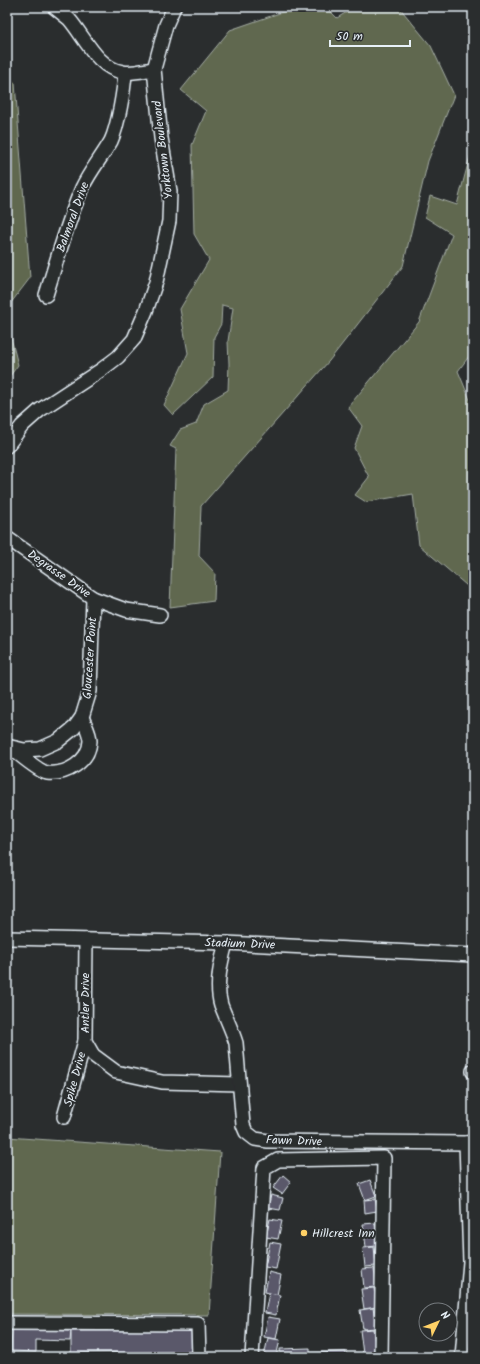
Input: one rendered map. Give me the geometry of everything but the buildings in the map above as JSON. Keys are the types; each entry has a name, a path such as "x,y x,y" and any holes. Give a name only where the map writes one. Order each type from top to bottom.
{"street":[{"path":"54,7 68,19 88,46 112,69 125,73 154,69"},
{"name":"Yorktown Boulevard","path":"7,446 22,426 40,410 118,357 134,340 146,311 156,282 170,221 170,191 161,138 154,69 166,25 174,7"},
{"name":"Balmoral Drive","path":"46,295 71,215 91,170 111,140 124,86 125,73"},
{"name":"Degrasse Drive","path":"7,538 93,598 126,610 160,615"},
{"name":"Gloucester Point","path":"8,746 24,750 40,748 58,741 74,728 82,717 90,691 93,598"},
{"name":"Gloucester Point","path":"8,746 31,764 46,773 63,772 75,766 83,759 88,751 90,741 82,717"},
{"name":"Stadium Drive","path":"7,938 226,943 473,955"},
{"name":"Antler Drive","path":"86,940 85,1041 93,1055 116,1072 162,1082 239,1084"},
{"name":"Fawn Drive","path":"226,943 218,984 221,1004 236,1043 243,1124 246,1132 255,1139 290,1142 470,1143"},
{"name":"Spike Drive","path":"64,1118 85,1041"},
{"path":"462,1357 470,1262 470,1143"},
{"path":"252,1357 264,1168 278,1160 384,1158 381,1357"},
{"path":"7,1323 198,1324 199,1357"}],"green space":[{"path":"297,7 326,7 337,18 355,7 399,7 431,46 454,95 428,161 403,266 329,361 201,506 199,556 215,573 214,601 170,607 176,449 170,446 180,430 196,424 204,404 228,390 228,341 233,308 222,305 221,324 214,337 213,377 173,415 164,405 188,353 180,309 209,260 194,234 192,145 206,111 181,90 230,30"},
{"path":"7,74 15,83 30,278 7,308"},
{"path":"473,155 473,351 458,371 473,407 473,591 419,545 413,494 366,502 355,495 369,477 354,448 362,426 348,407 419,322 452,234 425,217 430,196 457,205 470,156"},
{"path":"7,322 18,365 7,380"},
{"path":"7,1137 220,1152 209,1315 7,1314"}],"place":[{"name":"Hillcrest Inn","path":"304,1233"}]}
